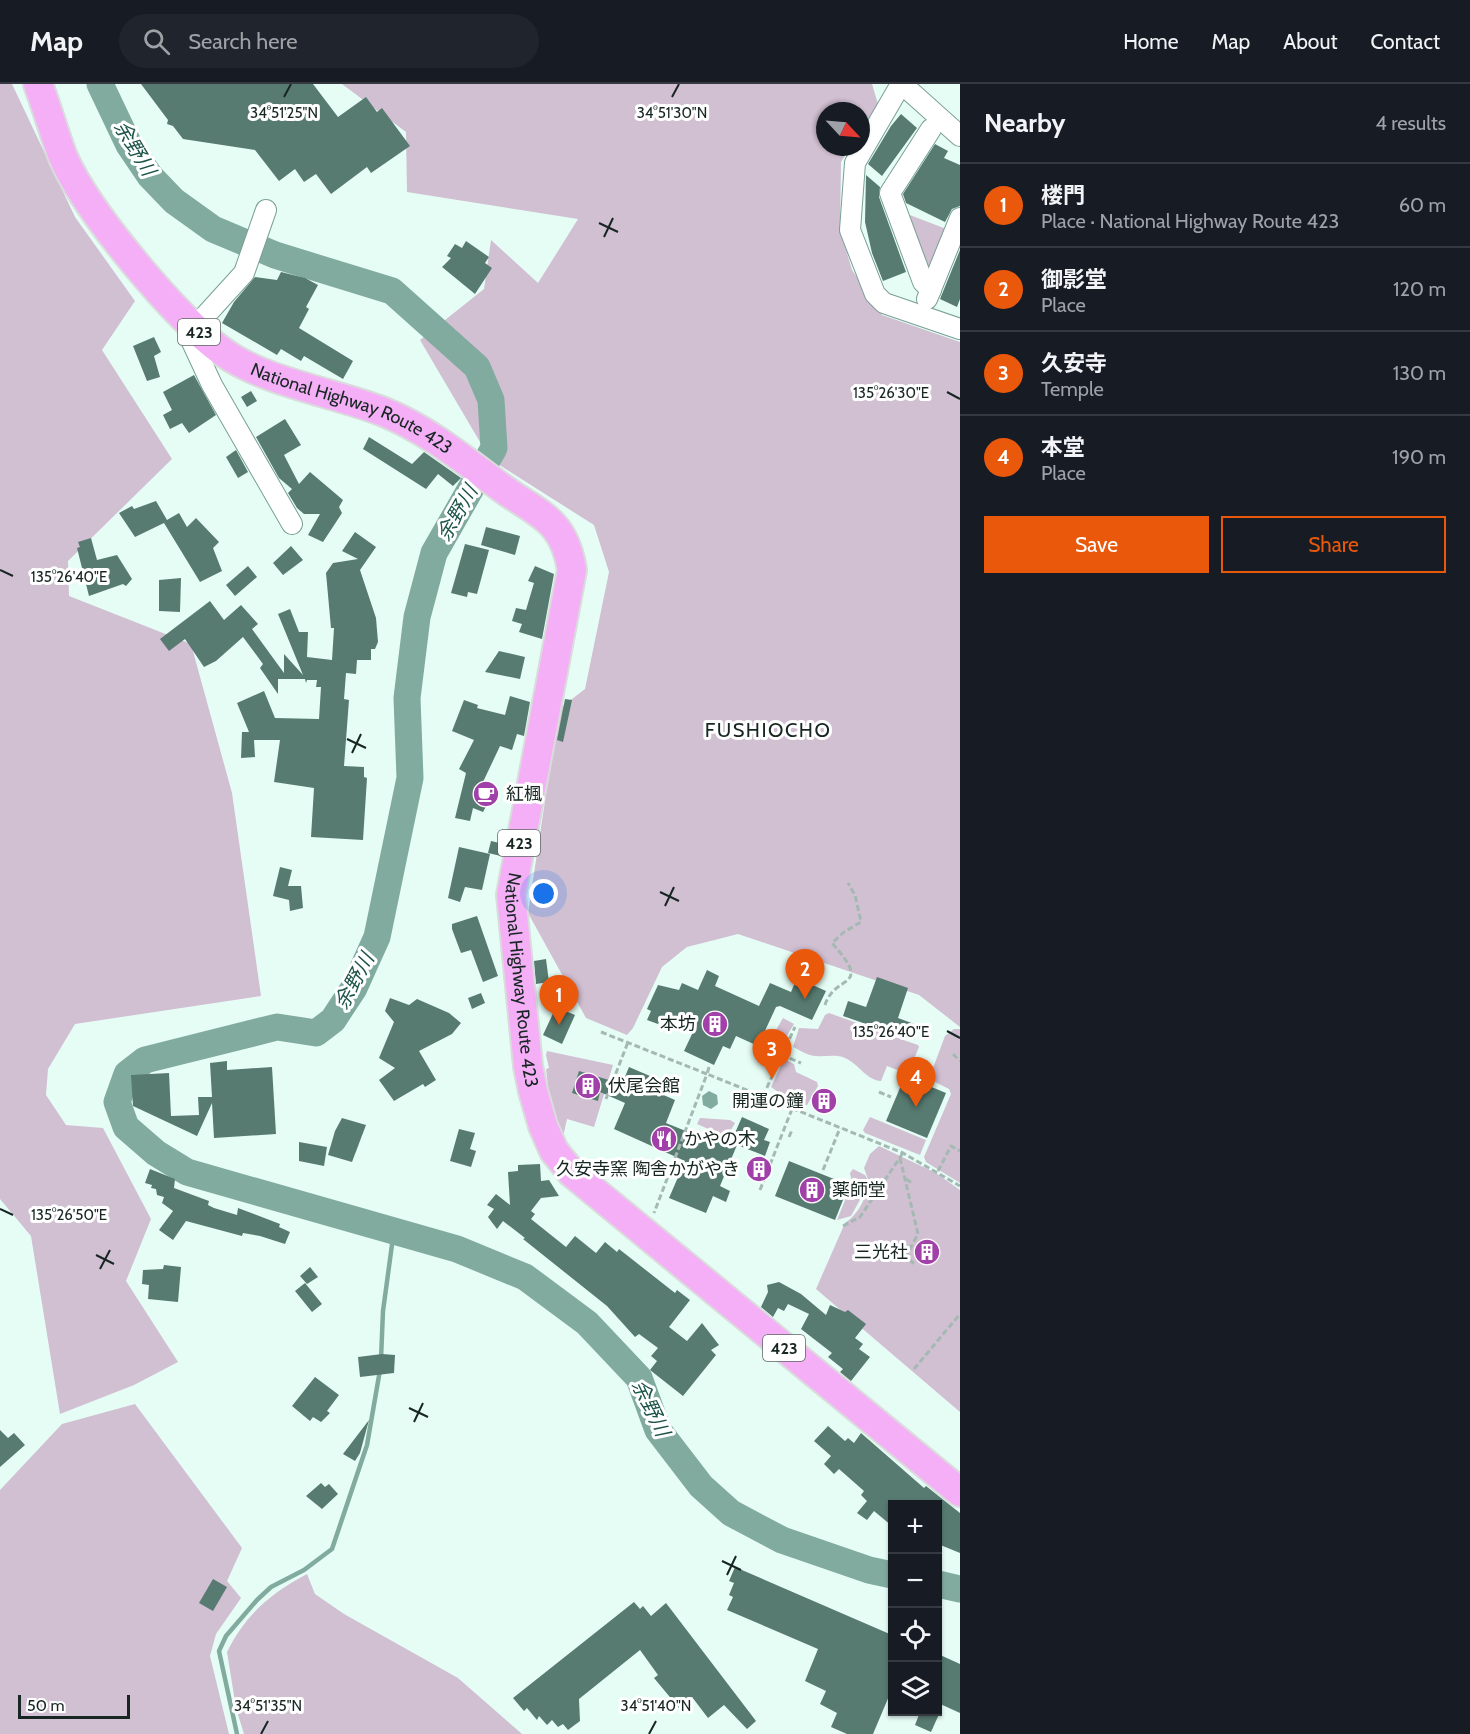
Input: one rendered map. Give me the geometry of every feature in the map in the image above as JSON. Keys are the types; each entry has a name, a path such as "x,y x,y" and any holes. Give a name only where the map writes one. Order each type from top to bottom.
{"highway":[{"name":"National Highway Route 423","path":"38,84 64,158 82,189 107,227 194,328 226,354 244,364 382,412 424,432 551,520 568,546 572,570 511,895 528,1066 543,1126 554,1151 572,1173 960,1492"}],"street":[{"path":"960,136 901,84 855,163 850,230 875,294 884,303 960,329"},
{"path":"931,129 890,193 923,282 931,290"},
{"path":"266,210 244,273 194,328 192,342 212,385 292,524"},
{"path":"921,315 960,218"}],"path":[{"path":"825,1005 831,992 849,983 851,978 848,961 832,944 838,936 861,922 855,895 848,883"},
{"path":"762,1097 795,1027"},
{"path":"601,1032 903,1153 960,1186"},
{"path":"606,1099 628,1042"},
{"path":"765,1048 801,1063"},
{"path":"953,1054 960,1060"},
{"path":"653,1215 710,1067"},
{"path":"879,1092 891,1097"},
{"path":"760,1190 792,1108"},
{"path":"823,1170 840,1128"},
{"path":"789,1137 792,1130"},
{"path":"938,1172 951,1146 960,1151"},
{"path":"843,1226 860,1217 903,1153"},
{"path":"900,1158 918,1234 906,1256 915,1265"},
{"path":"904,1178 912,1183"},
{"path":"914,1369 960,1314"},
{"path":"956,1319 960,1322"}],"shaded area":[{"path":"0,84 12,84 75,217 135,301 102,350 172,459 68,561 69,596 191,644 232,793 261,996 75,1024 48,1069 46,1095 66,1125 103,1128 151,1219 126,1281 178,1362 134,1385 60,1414 31,1236 0,1199"},
{"path":"342,84 872,84 878,104 870,116 870,102 816,102 816,156 845,156 841,162 840,229 852,270 882,315 960,342 960,1027 919,995 738,934 687,947 662,967 633,1028 627,1035 586,1018 528,913 559,709 585,689 609,572 594,525 490,459 420,340 484,289 491,240 538,283 578,219 407,192 406,132"},
{"path":"902,212 949,230 932,272 925,272"},
{"path":"829,1013 865,1026 870,1035 874,1030 918,1045 909,1071 905,1073 887,1066 881,1081 876,1080 845,1058 813,1056 793,1047 799,1028 818,1029 825,1015"},
{"path":"783,1018 794,1024 782,1044 772,1037"},
{"path":"954,1029 960,1029 960,1183 926,1162 924,1157 951,1094 949,1089 933,1081 930,1076 945,1036"},
{"path":"547,1051 613,1065 594,1127 567,1119 563,1137 551,1104 546,1069 549,1068"},
{"path":"784,1059 794,1064 796,1072 817,1082 818,1086 807,1105 797,1108 777,1099 778,1092 771,1087"},
{"path":"709,1091 717,1095 718,1104 711,1109 703,1105 702,1096"},
{"path":"870,1117 926,1140 920,1155 865,1133 863,1130"},
{"path":"700,1118 730,1120 735,1123 727,1137 697,1124"},
{"path":"879,1146 936,1173 960,1190 960,1412 816,1289 845,1223 857,1212 866,1192 867,1187 851,1216 837,1220 852,1183 850,1173 853,1169 865,1175 869,1182 864,1168 870,1154"},
{"path":"135,1404 242,1548 227,1581 241,1598 216,1634 210,1656 229,1734 0,1734 0,1490 62,1424"},
{"path":"307,1574 315,1594 344,1614 458,1678 522,1734 244,1734 236,1708 227,1652 242,1627 260,1606"}],"building":[{"path":"141,84 313,84 338,117 366,97 377,112 382,108 410,146 371,173 367,167 331,194 316,174 304,182 295,169 279,181 255,150 183,139 173,126 167,124 168,120"},
{"path":"901,114 917,128 882,176 868,164"},
{"path":"935,144 948,151 944,158 960,165 960,206 952,209 945,222 906,203 903,194"},
{"path":"866,175 880,187 879,197 906,272 883,281 872,253 865,222"},
{"path":"466,241 489,257 485,263 492,268 475,294 442,267 451,258 447,256 455,244 462,248"},
{"path":"960,250 960,299 957,307 940,299"},
{"path":"281,272 305,278 318,285 306,307 309,309 299,328 353,361 343,379 304,356 301,361 281,349 277,355 222,323 234,302 255,277 277,280"},
{"path":"154,337 161,352 154,356 160,377 147,381 133,346"},
{"path":"194,375 216,415 189,433 182,423 170,429 163,415 172,410 163,392"},
{"path":"251,391 257,401 247,407 241,397"},
{"path":"285,419 301,445 284,455 299,484 310,472 343,500 339,507 342,513 323,542 308,535 320,514 304,514 297,508 288,493 292,489 279,478 256,437"},
{"path":"369,437 412,464 424,452 461,478 453,486 438,474 426,489 363,449"},
{"path":"236,450 248,472 238,478 226,457"},
{"path":"156,501 167,520 179,513 187,527 196,518 219,542 213,548 222,571 200,582 164,523 135,537 119,513 132,506 134,509"},
{"path":"486,527 520,536 515,555 481,545"},
{"path":"355,532 376,547 360,570 376,618 378,642 375,649 371,649 371,660 357,660 356,674 346,673 344,699 349,700 344,766 364,767 364,777 367,778 363,840 311,837 314,788 274,782 280,740 254,740 255,757 241,758 242,732 249,732 237,703 264,691 275,718 319,719 321,687 316,687 317,680 307,680 306,683 305,679 278,679 278,694 260,668 263,664 243,637 216,661 204,667 185,639 169,651 160,639 210,601 224,620 241,605 258,624 252,629 284,673 284,654 303,675 278,614 290,609 299,632 308,632 307,657 332,660 334,628 331,628 326,573 333,563 358,559 342,551"},
{"path":"91,538 97,560 117,555 132,579 126,586 123,584 89,596 77,548 80,547 78,542"},
{"path":"465,544 489,550 477,594 468,592 467,597 451,593"},
{"path":"291,546 303,560 283,575 273,563"},
{"path":"248,566 257,577 235,596 226,585"},
{"path":"535,566 554,574 542,639 519,632 522,624 512,621 516,608 526,610 534,583 528,581"},
{"path":"181,578 180,612 159,611 159,580"},
{"path":"499,651 525,657 520,679 485,672"},
{"path":"510,696 530,702 524,736 517,734 512,750 500,746 483,782 496,788 483,812 473,808 470,821 455,818 466,773 459,769 474,740 452,731 464,700 478,705 477,708 505,715"},
{"path":"565,699 572,700 563,742 557,740"},
{"path":"491,841 504,844 501,856 488,853"},
{"path":"459,847 490,854 482,890 465,887 460,902 448,898"},
{"path":"280,867 292,870 288,886 301,886 303,908 290,911 289,900 273,896"},
{"path":"477,916 498,976 483,982 471,950 461,953 452,929 452,924"},
{"path":"546,959 549,982 536,984 534,961"},
{"path":"707,970 719,976 715,986 759,1006 770,983 791,992 797,978 826,991 812,1020 780,1006 776,1007 758,1046 736,1036 730,1049 723,1046 714,1065 684,1051 693,1032 687,1029 690,1023 667,1014 665,1017 662,1016 658,1024 647,1020 651,1011 647,1009 658,985 679,990 682,983 698,990"},
{"path":"877,977 908,988 898,1018 917,1025 912,1040 843,1016 848,1001 866,1007"},
{"path":"481,993 485,1003 472,1009 468,998"},
{"path":"390,998 409,1005 417,999 449,1013 461,1023 452,1034 419,1051 436,1080 425,1087 423,1084 394,1101 379,1080 395,1068 379,1058 394,1022 385,1011"},
{"path":"556,1007 575,1015 562,1044 543,1035"},
{"path":"227,1061 227,1070 272,1067 276,1134 214,1138 212,1103 197,1136 133,1106 131,1075 169,1073 171,1116 199,1115 198,1097 212,1097 210,1063"},
{"path":"629,1067 650,1076 645,1087 675,1100 666,1123 698,1136 699,1133 708,1137 710,1133 731,1142 742,1117 769,1129 764,1140 770,1142 765,1156 737,1145 720,1186 730,1191 726,1202 713,1196 706,1213 669,1198 685,1161 614,1129 625,1103 600,1092 598,1101 572,1093 579,1071 622,1084"},
{"path":"905,1076 946,1093 927,1138 886,1121"},
{"name":"開運の鐘","path":"817,1092 835,1100 830,1110 813,1102"},
{"path":"342,1118 366,1125 352,1162 328,1155 335,1131"},
{"path":"459,1129 475,1133 470,1149 476,1151 471,1167 450,1161"},
{"path":"299,1142 327,1147 324,1166 299,1161"},
{"name":"薬師堂","path":"789,1161 849,1185 835,1220 775,1196"},
{"path":"540,1164 541,1181 549,1180 559,1196 541,1198 531,1211 535,1214 531,1219 566,1247 575,1236 596,1253 605,1242 617,1252 619,1249 675,1293 677,1290 690,1300 669,1327 687,1341 702,1323 719,1345 711,1350 716,1355 683,1396 650,1370 657,1361 651,1356 658,1348 639,1334 635,1337 607,1306 503,1221 497,1229 488,1217 494,1209 487,1205 496,1194 510,1205 508,1172 518,1171 518,1165"},
{"path":"150,1169 175,1179 174,1188 209,1201 208,1205 214,1208 237,1215 238,1208 280,1224 279,1227 290,1232 285,1244 260,1236 243,1233 242,1236 186,1221 173,1240 159,1230 173,1211 162,1203 164,1197 157,1195 156,1189 151,1188 152,1185 145,1183"},
{"name":"三光社","path":"924,1241 938,1252 930,1263 916,1252"},
{"path":"164,1265 181,1267 178,1302 148,1299 149,1285 142,1284 143,1270 163,1269"},
{"path":"310,1267 318,1277 307,1284 300,1276"},
{"path":"779,1282 801,1294 826,1315 830,1305 845,1312 848,1310 866,1324 855,1338 863,1344 859,1349 870,1357 851,1381 840,1372 843,1369 828,1357 832,1353 801,1329 809,1314 788,1304 784,1311 778,1308 773,1317 761,1307 768,1292 767,1285"},
{"path":"305,1283 322,1304 312,1312 295,1291"},
{"path":"395,1355 394,1373 360,1377 358,1357"},
{"path":"315,1377 339,1395 327,1411 330,1413 321,1422 313,1417 310,1421 292,1406"},
{"path":"369,1420 360,1453 355,1461 343,1454"},
{"path":"828,1426 845,1441 848,1438 854,1443 861,1433 924,1488 926,1486 960,1513 960,1553 942,1546 942,1500 888,1500 888,1523 874,1511 867,1520 857,1513 867,1501 861,1495 864,1491 839,1469 834,1474 824,1464 831,1456 814,1441"},
{"path":"0,1430 8,1438 14,1433 25,1445 0,1467"},
{"path":"321,1483 325,1487 329,1484 338,1494 322,1509 306,1496"},
{"path":"735,1567 888,1633 888,1698 873,1734 847,1734 831,1727 837,1713 820,1704 826,1691 805,1681 818,1649 727,1610 733,1597 729,1595 734,1583 729,1581"},
{"path":"213,1579 227,1587 213,1611 199,1603"},
{"path":"634,1602 640,1609 643,1606 651,1616 666,1603 756,1721 747,1729 724,1705 708,1718 692,1697 679,1708 654,1678 658,1675 640,1650 579,1699 580,1721 568,1730 563,1724 558,1727 552,1720 547,1725 539,1716 537,1720 527,1708 524,1711 513,1698"},
{"path":"942,1656 960,1664 960,1713 942,1705"},
{"path":"918,1716 938,1716 931,1732 915,1725"}],"waterway":[{"name":"余野川","path":"100,84 129,145 150,176 174,201 213,229 275,255 392,291 477,367 491,400 494,448 434,553 417,617 407,698 410,778 377,937 354,988 333,1020 316,1033 277,1027 145,1060 127,1074 117,1102 126,1127 156,1153 187,1172 457,1249 525,1277 587,1323 639,1378 658,1430 701,1486 731,1513 782,1540 869,1570 888,1574"},
{"path":"381,1359 383,1311 394,1230"},
{"path":"237,1734 219,1651 226,1636 271,1587 304,1570 332,1549 367,1445 380,1370"},
{"name":"余野川","path":"942,1585 960,1589"}],"place":[{"name":"紅楓","path":"486,794"},
{"name":"御影堂","path":"805,999"},
{"name":"本坊","path":"715,1024"},
{"name":"楼門","path":"559,1025"},
{"name":"久安寺","path":"772,1079"},
{"name":"伏尾会館","path":"588,1086"},
{"name":"開運の鐘","path":"824,1101"},
{"name":"本堂","path":"916,1107"},
{"name":"かやの木","path":"664,1139"},
{"name":"久安寺窯 陶舎かがやき","path":"759,1169"},
{"name":"薬師堂","path":"812,1190"},
{"name":"三光社","path":"927,1252"}],"district":[{"name":"FUSHIOCHO","path":"768,730"}]}
